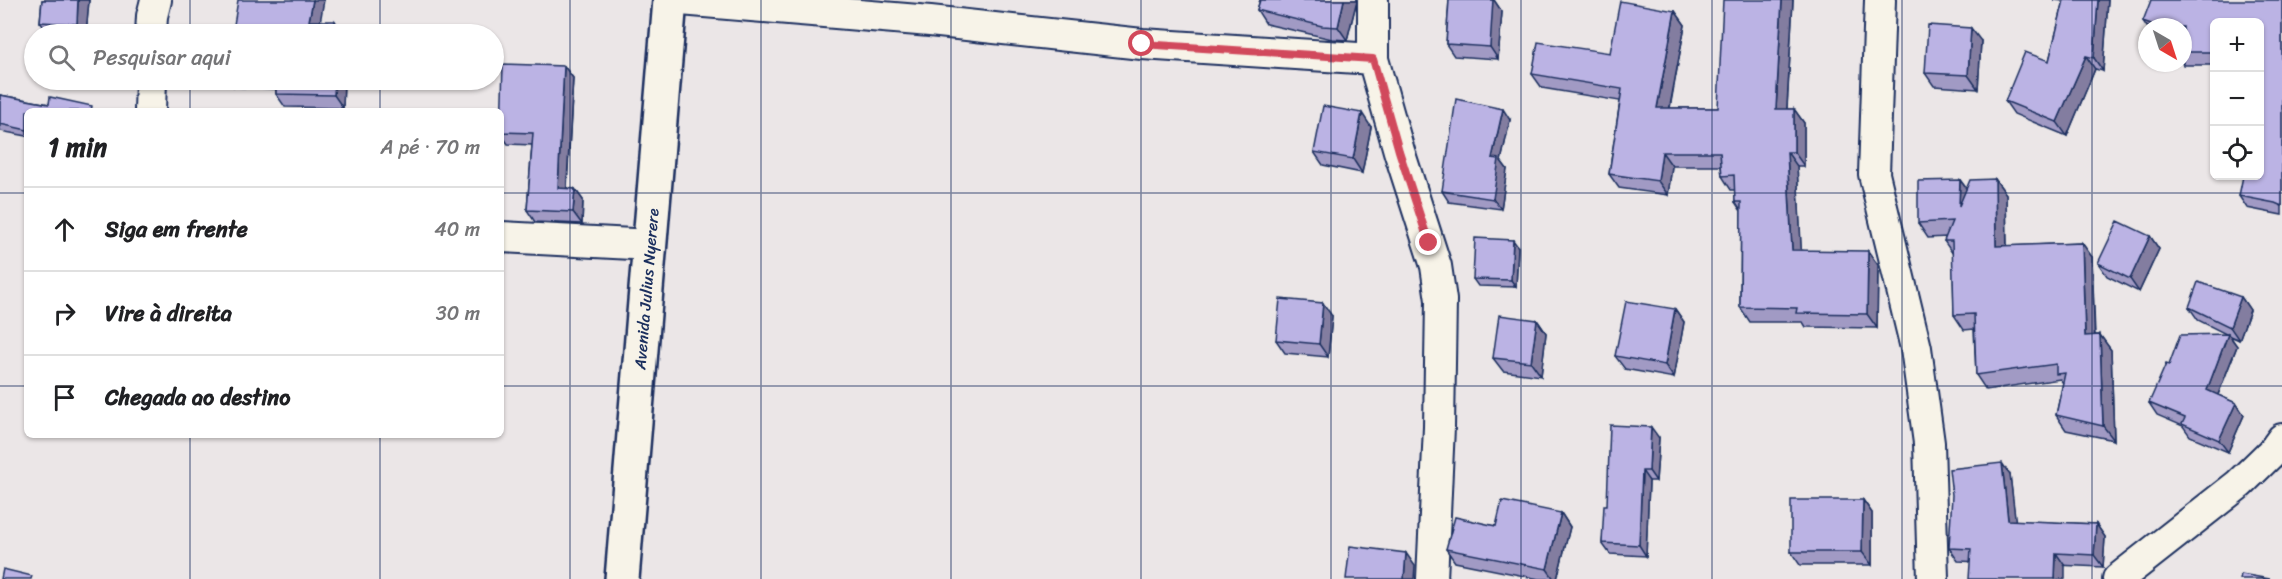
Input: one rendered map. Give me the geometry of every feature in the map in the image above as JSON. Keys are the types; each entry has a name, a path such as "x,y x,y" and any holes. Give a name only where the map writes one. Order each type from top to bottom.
{"street":[{"path":"152,24 156,0"},
{"name":"Avenida Julius Nyerere","path":"622,579 670,0"},
{"path":"681,0 930,21 1142,44 1373,59"},
{"path":"1374,0 1373,59 1399,151 1436,266 1441,300 1440,416 1432,579"},
{"path":"1880,0 1874,174 1916,348 1929,443 1933,579"},
{"path":"150,108 151,90"},
{"path":"504,237 651,245"},
{"path":"2118,579 2239,484 2274,450 2282,439"}],"building":[{"path":"42,0 78,0 77,24 40,22"},
{"path":"238,0 313,0 309,21 335,21 335,24 234,24"},
{"path":"1260,0 1344,0 1338,27 1322,26 1257,10"},
{"path":"1449,0 1493,0 1490,47 1446,44"},
{"path":"1723,0 1782,0 1776,109 1794,109 1794,152 1787,152 1792,250 1868,251 1867,314 1796,313 1797,308 1740,307 1741,202 1735,202 1734,175 1722,176 1720,152 1662,152 1658,181 1609,174 1622,89 1532,74 1538,42 1610,53 1620,1 1675,11 1657,108 1718,108"},
{"path":"2064,0 2098,0 2094,58 2086,56 2057,122 2005,101 2025,52 2049,61"},
{"path":"2151,0 2282,0 2282,206 2239,196 2242,180 2264,180 2264,18 2210,18 2210,52 2192,52 2192,18 2144,18"},
{"path":"1928,25 1971,28 1968,75 1925,73"},
{"path":"504,64 564,66 558,188 575,189 573,212 527,210 533,133 504,132 504,108 502,108"},
{"path":"276,90 334,90 334,95 276,94"},
{"path":"0,95 49,104 50,97 92,106 92,108 24,108 24,129 0,124"},
{"path":"1456,99 1503,109 1492,158 1499,159 1493,199 1442,191"},
{"path":"1323,106 1362,113 1353,159 1314,152"},
{"path":"1995,179 1996,246 2082,243 2085,336 2100,335 2103,426 2056,415 2065,373 2056,374 2056,364 1976,375 1974,314 1954,315 1952,241 1944,241 1952,221 1918,223 1918,181 1960,180 1959,206 1970,180"},
{"path":"2118,221 2150,236 2130,279 2098,263"},
{"path":"1475,238 1513,240 1511,280 1473,279"},
{"path":"2198,282 2241,297 2230,327 2189,307"},
{"path":"1280,299 1323,303 1319,344 1276,340"},
{"path":"1626,301 1675,309 1665,365 1615,356"},
{"path":"1499,315 1537,320 1531,362 1493,358"},
{"path":"2228,334 2207,390 2236,403 2219,440 2182,424 2185,418 2149,403 2166,364 2169,365 2180,335"},
{"path":"1610,425 1651,427 1649,471 1642,471 1639,545 1602,543 1604,505 1607,505"},
{"path":"2002,463 2008,520 2096,524 2094,555 2056,553 2055,579 1969,579 1971,549 1949,548 1952,495 1949,469"},
{"path":"1791,500 1863,500 1862,552 1791,552"},
{"path":"1502,501 1561,513 1547,569 1446,549 1455,517 1496,526"},
{"path":"1350,546 1406,553 1404,579 1346,579"},
{"path":"3,569 32,576 31,579 1,579"},
{"path":"2241,574 2270,579 2240,579"}],"route":[{"path":"1142,44 1373,59 1399,151 1429,243"}]}
